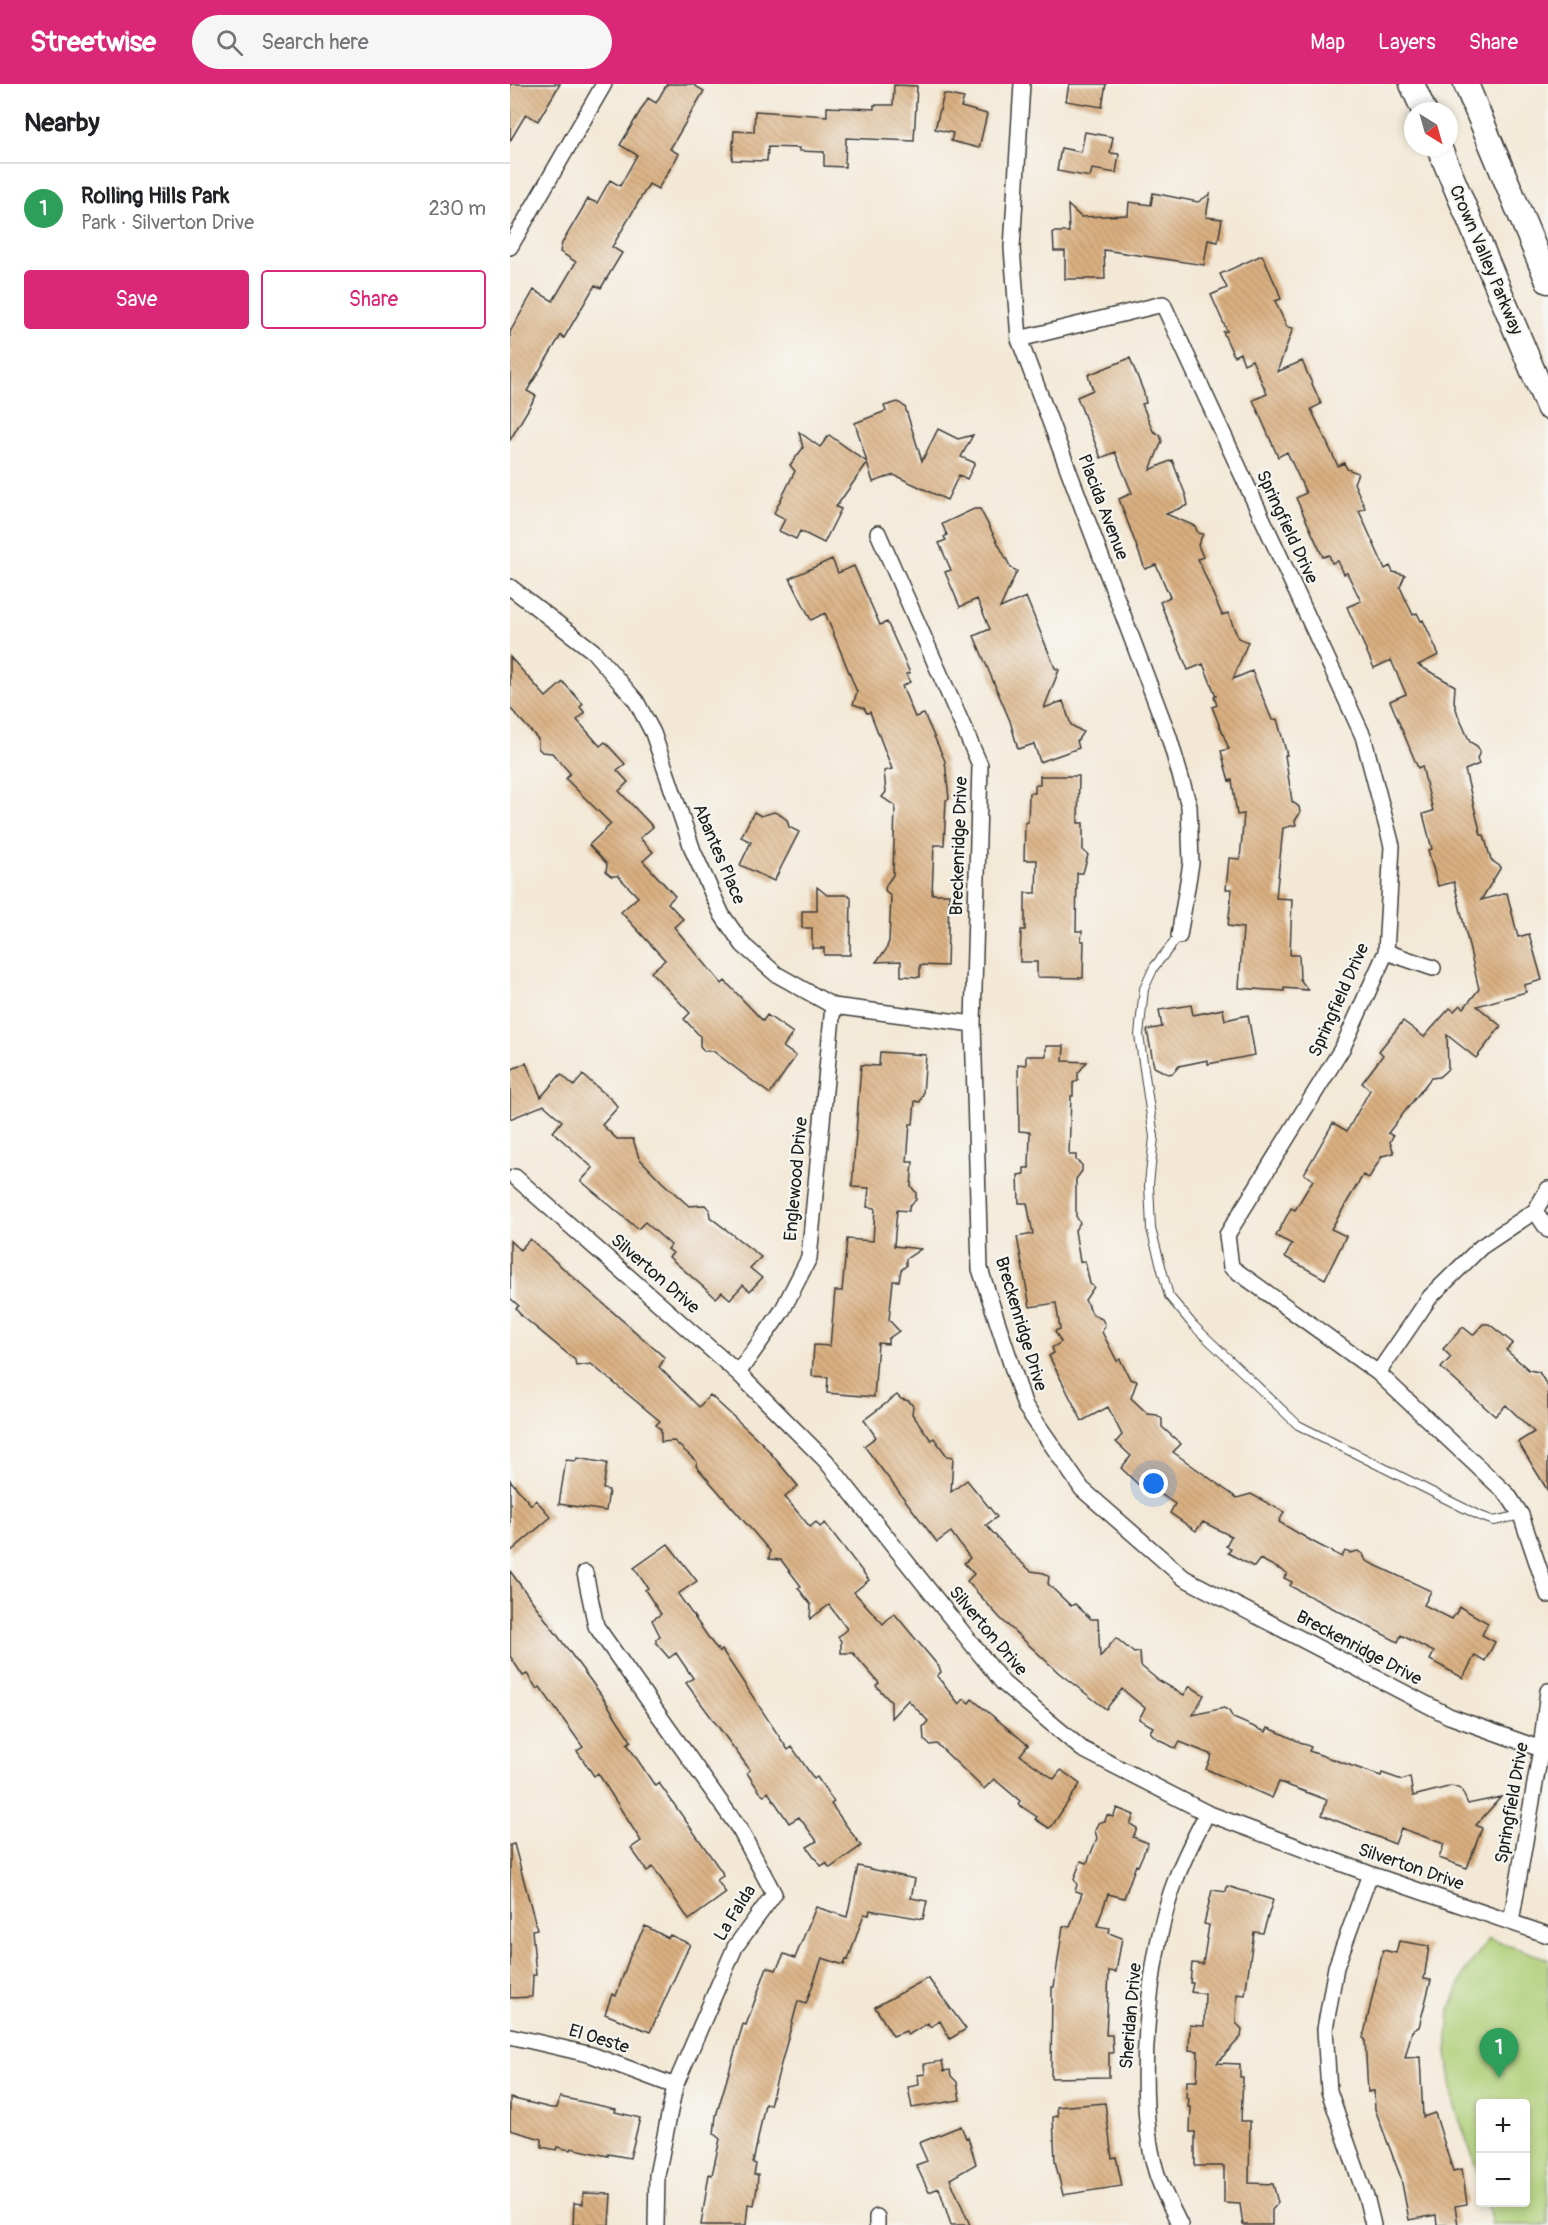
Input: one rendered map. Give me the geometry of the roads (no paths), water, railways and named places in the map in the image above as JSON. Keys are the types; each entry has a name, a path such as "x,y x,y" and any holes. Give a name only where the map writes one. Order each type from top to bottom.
{"main road":[{"path":"1412,84 1420,102"},
{"path":"1466,84 1548,281"},
{"name":"Crown Valley Parkway","path":"1443,156 1548,407"}],"street":[{"path":"510,248 604,84"},
{"name":"Placida Avenue","path":"1022,84 1012,248 1019,339 1169,737 1189,806 1191,863 1179,936"},
{"name":"Springfield Drive","path":"1019,339 1163,304 1363,736 1392,846 1386,952 1343,1047 1227,1234 1231,1267 1378,1372 1508,1495 1521,1515 1548,1595"},
{"name":"Breckenridge Drive","path":"878,533 980,765 973,1024 980,1269 1025,1406 1082,1489 1184,1578 1449,1716 1541,1749"},
{"name":"Abantes Place","path":"510,587 593,651 636,701 653,733 693,851 722,915 743,945 776,974 833,1006 973,1024"},
{"path":"1386,952 1434,968"},
{"name":"Englewood Drive","path":"738,1373 782,1311 809,1258 833,1006"},
{"name":"Silverton Drive","path":"515,1177 738,1373 826,1461 1003,1683 1082,1749 1207,1814 1370,1874 1548,1935"},
{"path":"1548,1189 1542,1210 1548,1230"},
{"path":"1378,1372 1430,1297 1481,1247 1542,1210"},
{"name":"La Falda","path":"585,1573 596,1626 740,1830 774,1894 735,1947 675,2085 657,2175 656,2225"},
{"name":"Springfield Drive","path":"1512,1922 1541,1749 1548,1690"},
{"name":"Sheridan Drive","path":"1180,2225 1156,2171 1146,2116 1145,2053 1157,1947 1175,1881 1207,1814"},
{"path":"1370,1874 1336,1967 1325,2029 1329,2091 1367,2200 1372,2225"},
{"name":"El Oeste","path":"510,2036 592,2055 675,2085"}],"lane":[{"path":"1179,936 1154,967 1144,988 1139,1035 1154,1137 1149,1184 1151,1229 1169,1296 1194,1326 1298,1425 1478,1515 1494,1521 1521,1515"}],"place":[{"name":"Rolling Hills Park","path":"1499,2078"}]}
